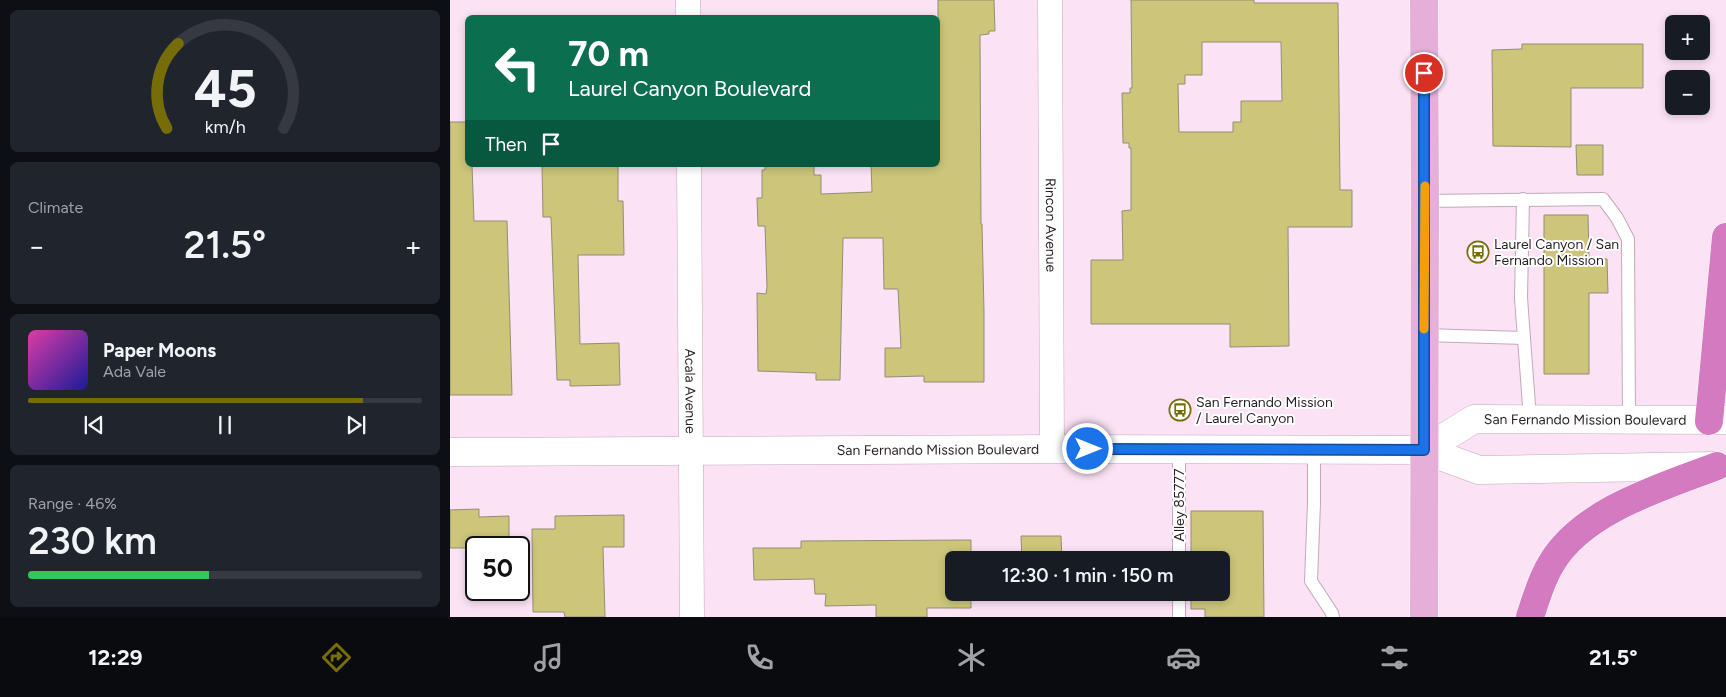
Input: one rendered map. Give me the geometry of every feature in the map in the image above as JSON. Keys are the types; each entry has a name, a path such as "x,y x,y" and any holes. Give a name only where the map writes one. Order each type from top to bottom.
{"highway":[{"path":"1718,420 1726,237"},
{"path":"1530,617 1539,588 1552,562 1568,542 1592,522 1623,503 1721,466"}],"main road":[{"path":"1424,0 1424,617"},
{"name":"San Fernando Mission Boulevard","path":"1424,450 1474,419 1718,420"},
{"name":"San Fernando Mission Boulevard","path":"450,452 1052,449 1424,450 1479,470 1721,466"}],"street":[{"path":"688,0 688,15"},
{"name":"Rincon Avenue","path":"1050,0 1052,449"},
{"name":"Acala Avenue","path":"689,167 692,617"}],"lane":[{"path":"1523,199 1521,298 1530,419"},
{"path":"1425,201 1602,199 1618,218 1628,238 1629,420"},
{"path":"1424,335 1524,338"},
{"name":"Alley 85777","path":"1179,450 1179,551"},
{"path":"1314,450 1311,581 1333,617"},
{"path":"1179,601 1179,617"}],"building":[{"path":"938,0 994,0 995,31 989,31 989,34 980,35 984,382 924,382 924,376 885,377 885,348 901,348 898,289 884,289 883,238 843,238 840,380 816,380 816,373 758,371 757,293 766,294 767,287 765,226 758,226 757,198 762,198 762,170 765,170 765,167 814,167 814,175 821,175 821,194 872,192 871,167 940,167 940,15 938,15"},
{"path":"1131,0 1254,0 1254,3 1338,3 1340,190 1352,190 1352,227 1288,227 1289,346 1230,347 1230,324 1091,324 1091,260 1123,260 1122,211 1131,210 1131,148 1129,148 1129,143 1123,143 1122,93 1130,93 1130,88 1132,88","holes":["1202,42 1281,42 1282,101 1241,101 1241,122 1233,122 1233,132 1179,132 1178,84 1185,84 1185,75 1202,75"]},
{"path":"1522,44 1643,44 1643,88 1571,88 1571,147 1493,146 1492,50 1522,49"},
{"path":"450,122 465,122 465,167 472,167 474,221 507,221 512,395 450,395"},
{"path":"1576,145 1603,145 1603,175 1577,175"},
{"path":"542,167 618,167 618,201 623,201 624,255 578,255 580,344 619,343 620,385 570,386 570,380 557,380 551,217 543,217"},
{"path":"1544,215 1588,215 1589,258 1607,259 1608,293 1589,293 1589,374 1544,374"},
{"path":"479,509 479,517 509,516 509,536 465,536 465,548 450,548 450,510"},
{"path":"1191,511 1263,511 1264,617 1205,617 1205,609 1191,609 1191,601 1230,601 1230,551 1191,551"},
{"path":"624,515 624,547 603,547 605,617 565,617 564,612 533,612 532,529 555,529 555,516"},
{"path":"1021,536 1061,536 1062,551 1022,551"},
{"path":"971,540 971,551 945,551 945,601 971,601 971,608 927,608 927,617 876,617 876,605 825,606 826,594 815,594 814,579 754,580 753,548 801,548 801,541"}],"slow traffic":[{"path":"1424,329 1425,186"}],"place":[{"name":"Laurel Canyon / San Fernando Mission","path":"1478,252"},
{"name":"San Fernando Mission / Laurel Canyon","path":"1180,410"}],"route":[{"path":"1088,449 1424,450 1424,73"}]}
